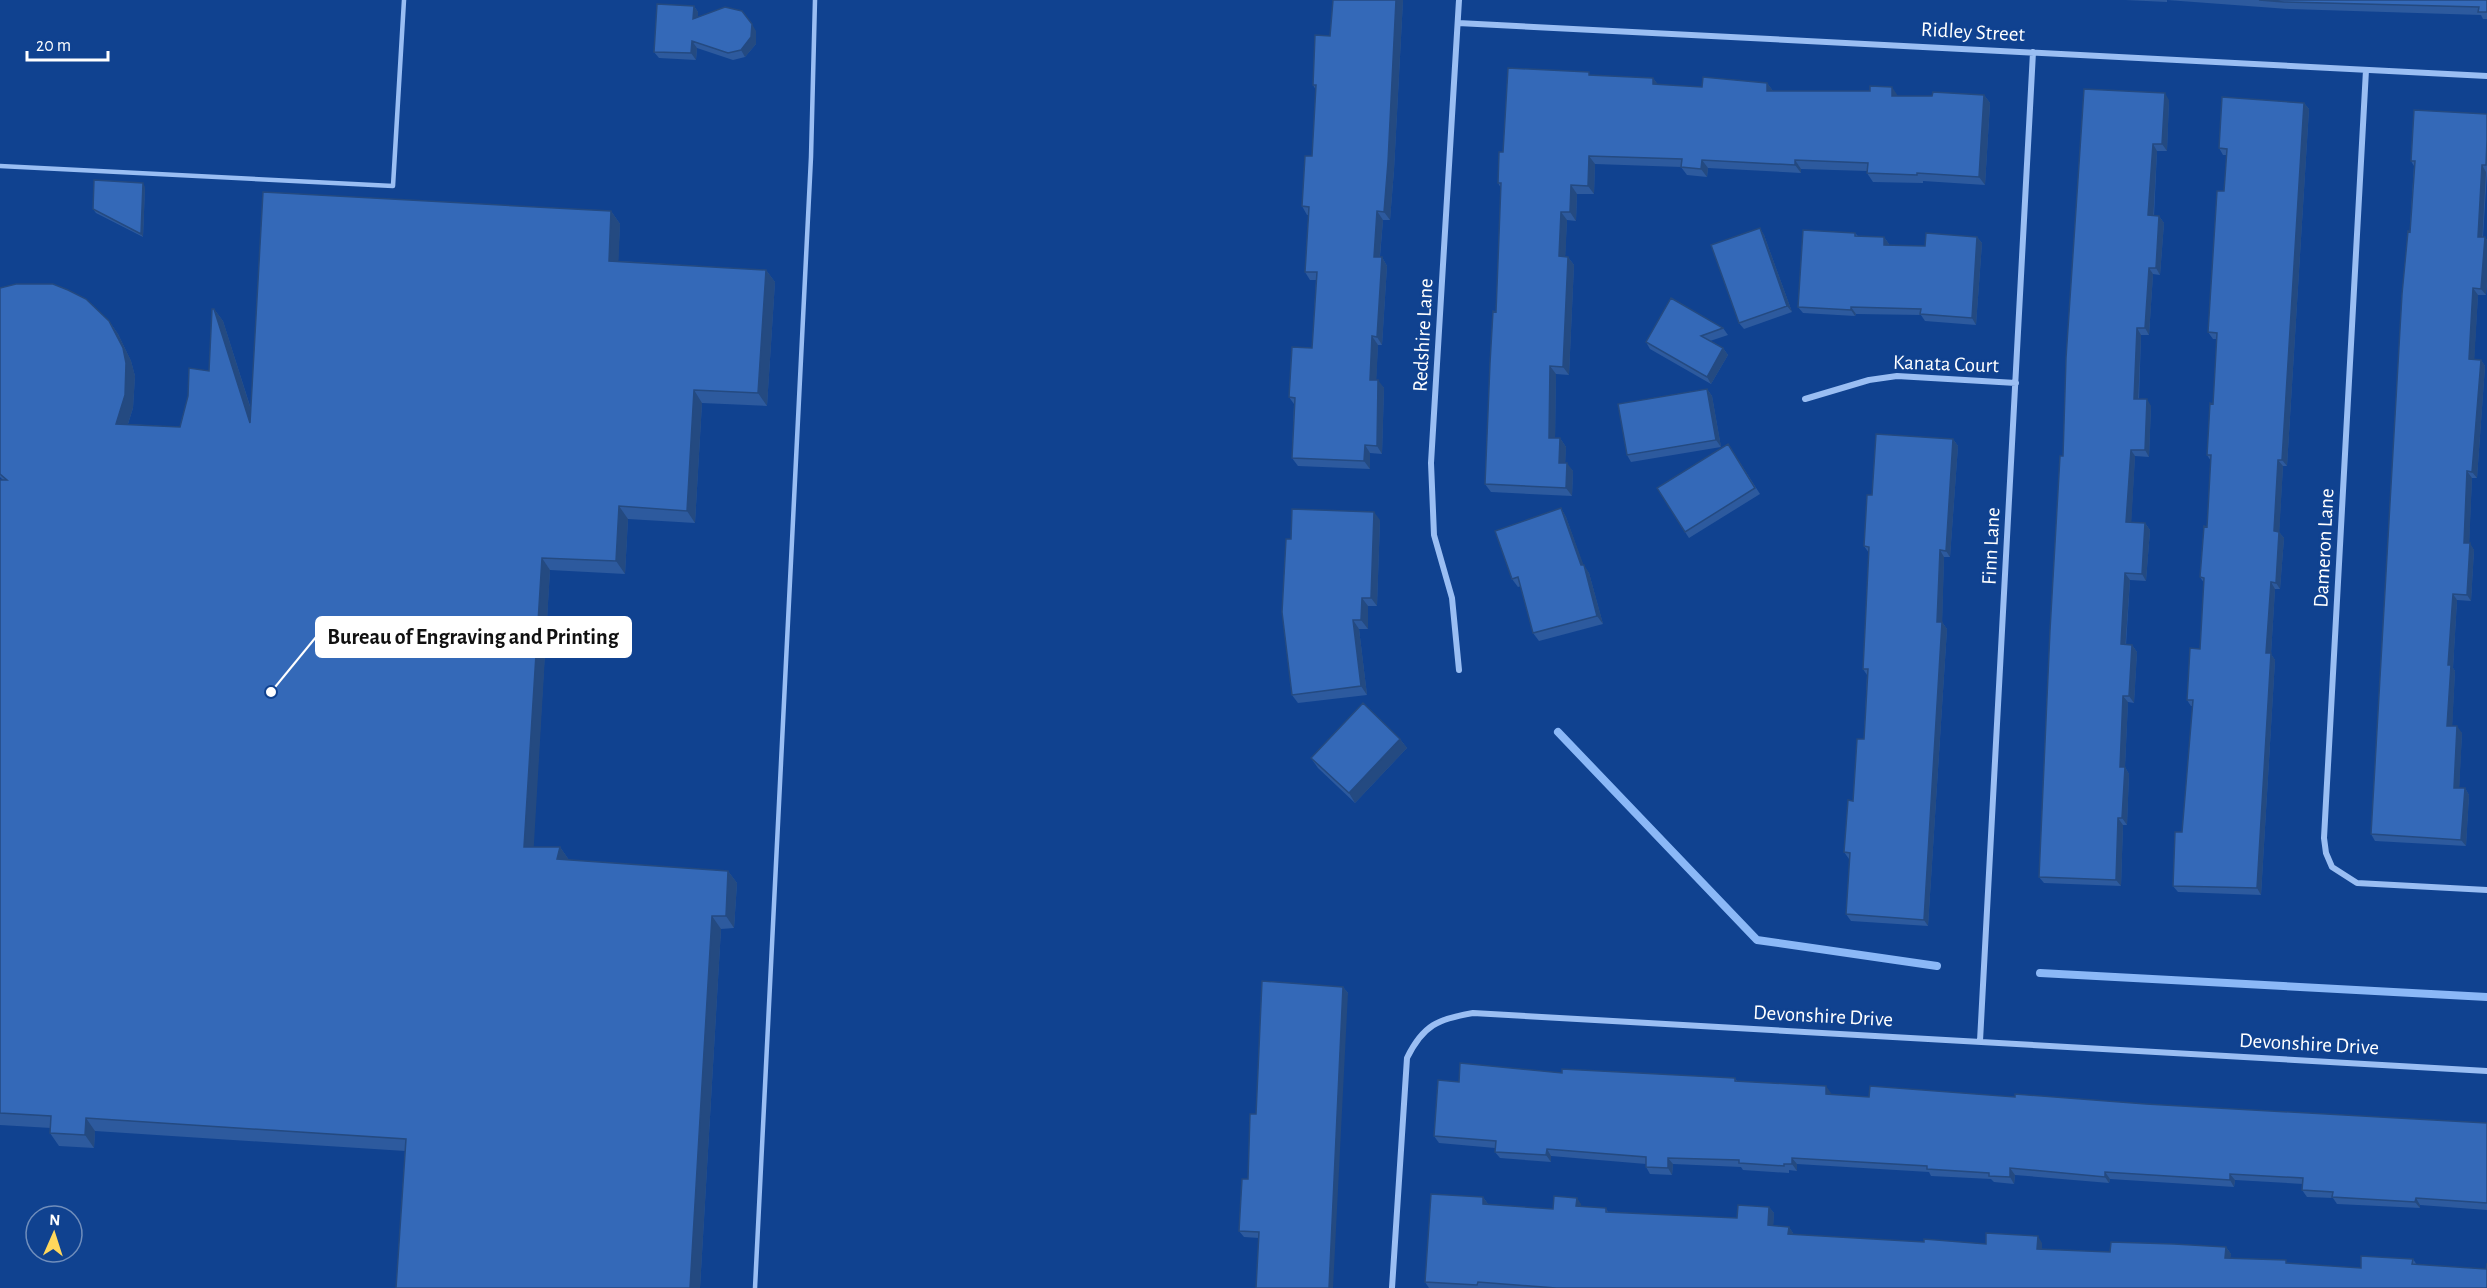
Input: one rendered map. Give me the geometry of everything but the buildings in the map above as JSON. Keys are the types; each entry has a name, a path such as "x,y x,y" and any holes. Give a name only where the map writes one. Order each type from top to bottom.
{"street":[{"name":"Redshire Lane","path":"1459,0 1431,463 1434,535 1452,598 1459,670"},
{"name":"Ridley Street","path":"1458,23 2487,76"},
{"name":"Finn Lane","path":"1980,1041 2033,52"},
{"name":"Dameron Lane","path":"2366,70 2325,826 2326,853 2332,867 2357,883 2487,890"},
{"name":"Kanata Court","path":"1805,399 1869,380 1897,376 2016,382"},
{"name":"Devonshire Drive","path":"1392,1288 1407,1058 1416,1040 1430,1026 1446,1018 1473,1013 2487,1071"}],"lane":[{"path":"0,166 393,186 404,0"},
{"path":"755,1288 809,192 815,0"}],"waterway":[{"path":"1558,732 1757,940 1937,966"},
{"path":"2040,973 2487,997"}],"place":[{"name":"Bureau of Engraving and Printing","path":"271,692"}]}
